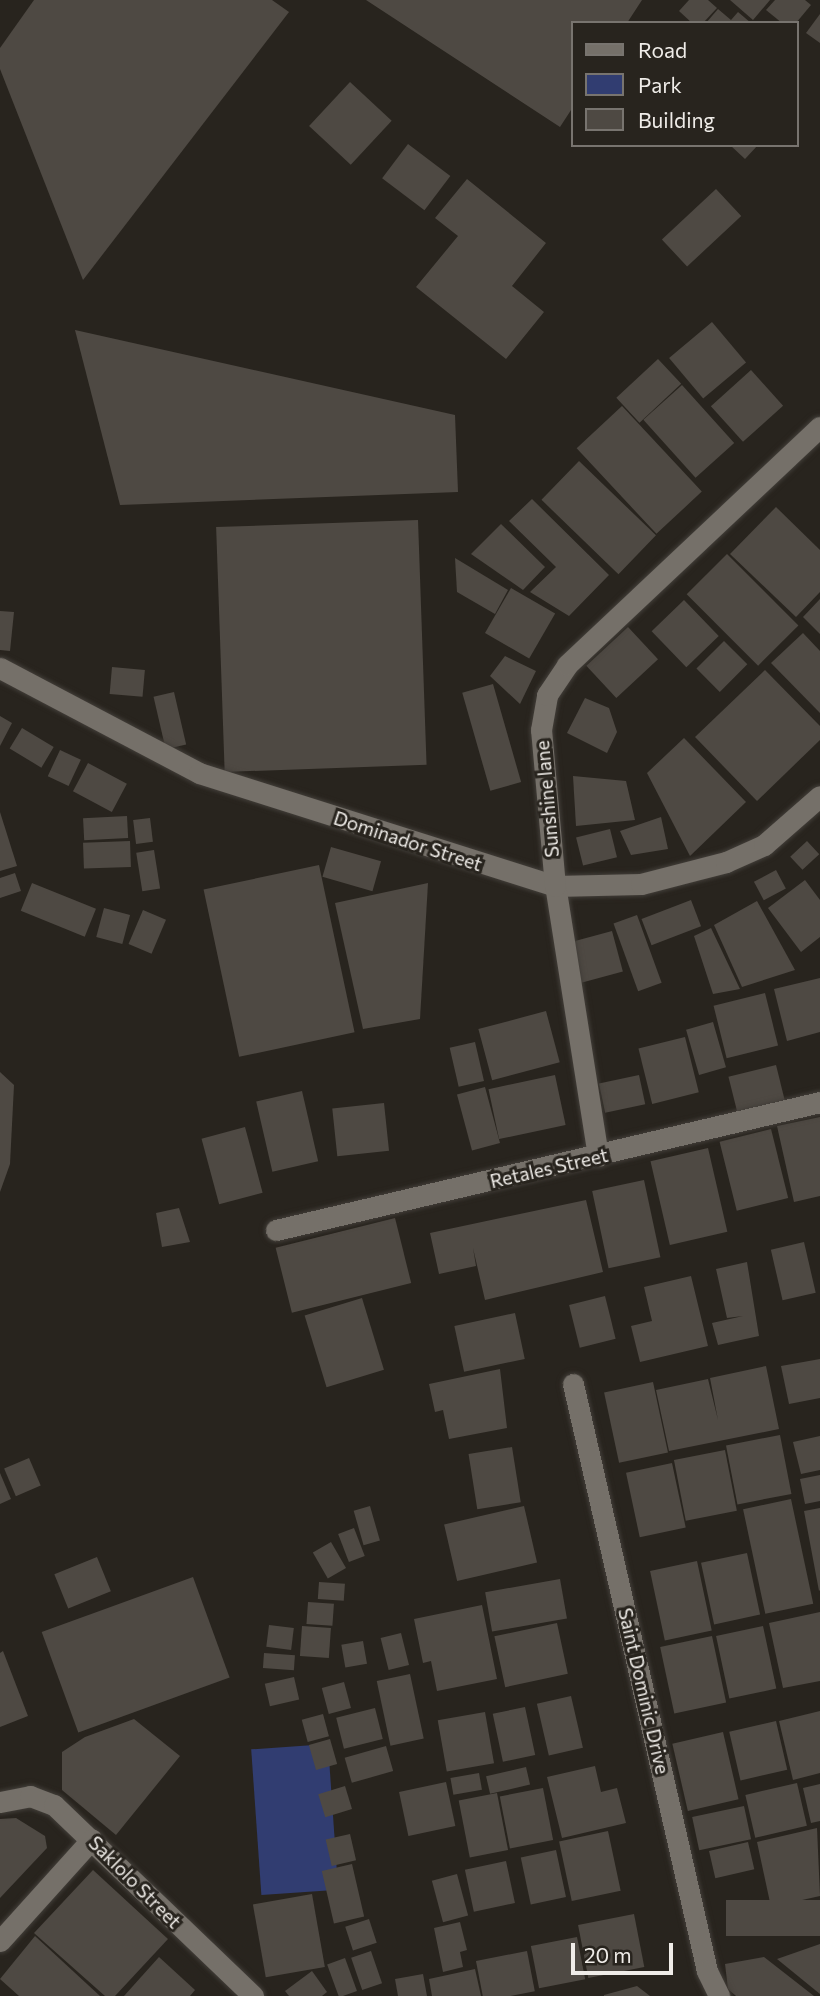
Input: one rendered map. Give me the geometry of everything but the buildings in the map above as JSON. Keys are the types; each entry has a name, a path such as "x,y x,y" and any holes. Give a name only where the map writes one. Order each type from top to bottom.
{"street":[{"name":"Sunshine lane","path":"598,1156 555,886 541,730 547,695 567,665 820,427"},
{"name":"Dominador Street","path":"0,668 200,773 555,886 641,884 726,862 764,845 820,796"},
{"name":"Retales Street","path":"276,1230 820,1102"},
{"name":"Saint Dominic Drive","path":"573,1384 707,1970 719,1996"},
{"name":"Saklolo Street","path":"1,1801 30,1796 54,1805 253,1996"},
{"path":"0,1941 92,1839"}],"green space":[{"path":"328,1744 338,1890 261,1895 251,1749"}]}
